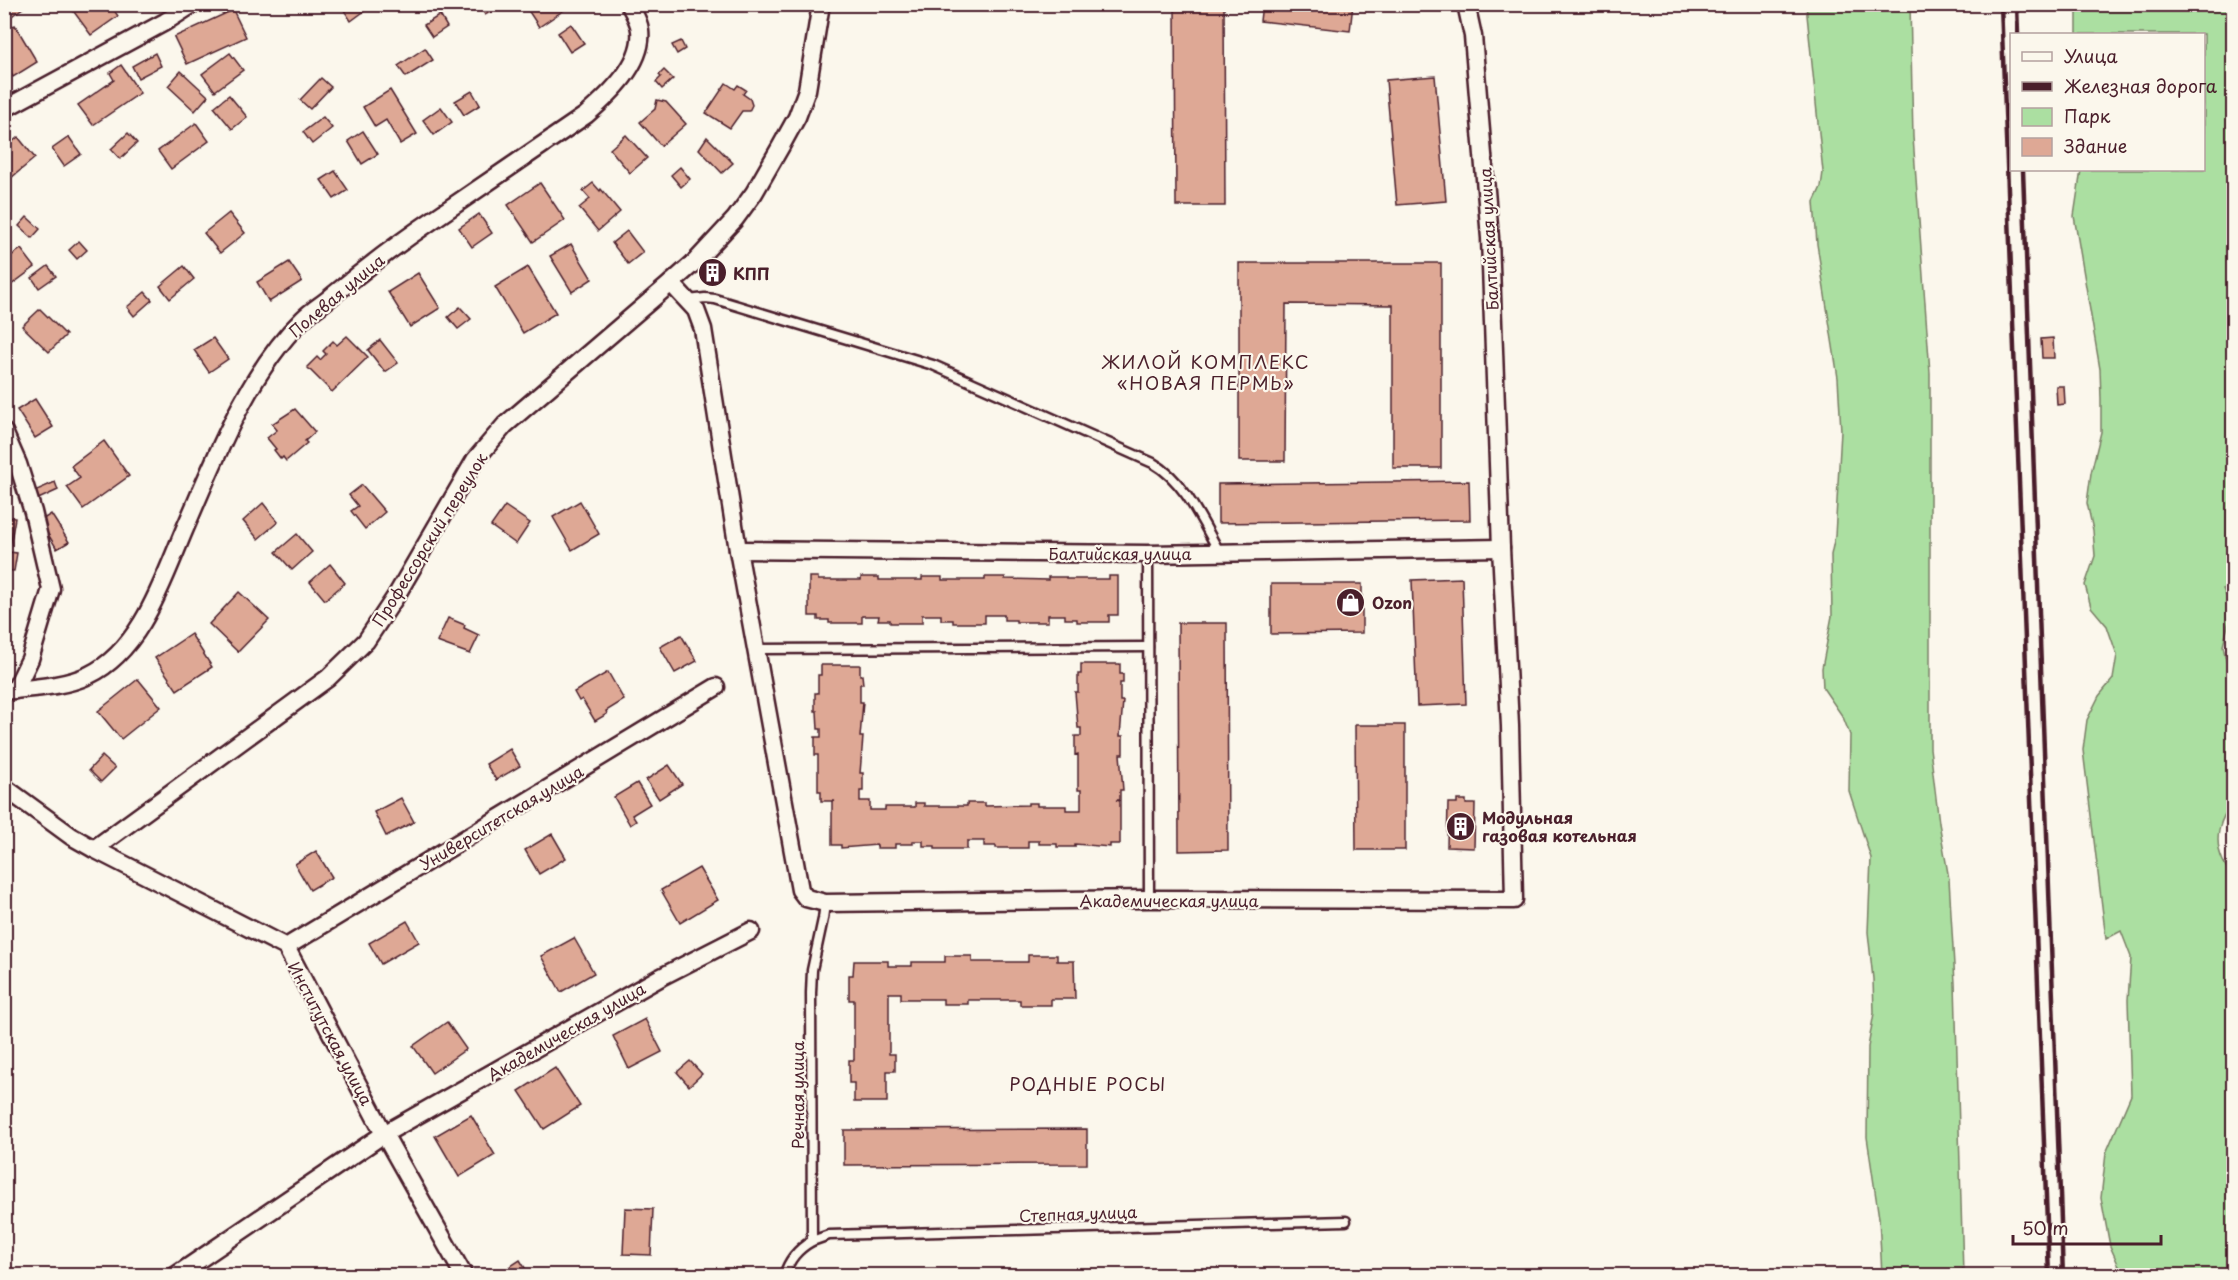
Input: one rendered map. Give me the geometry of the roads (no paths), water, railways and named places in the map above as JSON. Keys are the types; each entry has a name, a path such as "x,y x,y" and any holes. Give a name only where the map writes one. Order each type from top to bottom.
{"street":[{"path":"4,109 165,22 193,4"},
{"name":"Полевая улица","path":"10,690 65,683 89,675 107,664 123,649 136,632 158,590 236,417 268,362 284,340 304,318 401,241 586,115 623,79 634,59 640,38 638,22 629,4"},
{"path":"821,4 807,90 797,117 754,193 735,219 696,261 671,283 696,310 703,329 738,550 800,890 806,898 825,903"},
{"name":"Балтийская улица","path":"1466,4 1473,36 1490,238 1510,726 1514,900"},
{"name":"Профессорский переулок","path":"94,849 328,678 366,641 396,596 475,460 505,425 671,283"},
{"path":"4,432 18,464 33,512 51,589 30,659 10,690"},
{"name":"Балтийская улица","path":"738,550 1220,554 1501,548"},
{"name":"Университетская улица","path":"286,947 716,687"},
{"name":"Институтская улица","path":"4,787 71,836 286,947 384,1134 464,1275"},
{"name":"Академическая улица","path":"825,903 1149,899 1514,900"},
{"name":"Академическая улица","path":"175,1275 384,1134 661,977 751,931"}],"lane":[{"path":"689,300 715,299 933,365 1153,463 1166,470 1180,486 1220,554"},
{"path":"1148,554 1149,899"},
{"path":"757,649 1148,647"},
{"name":"Речная улица","path":"813,1241 811,993 812,970 825,903"},
{"name":"Степная улица","path":"813,1241 829,1235 1346,1221"},
{"path":"784,1275 792,1257 802,1246 813,1241"}],"railway":[{"path":"2001,4 2049,1276"},
{"path":"2017,4 2018,33"},
{"path":"2023,171 2063,1276"}],"place":[{"name":"КПП","path":"712,273"},
{"name":"Ozon","path":"1351,602"},
{"name":"Модульная газовая котельная","path":"1461,826"}],"district":[{"name":"ЖИЛОЙ КОМПЛЕКС «НОВАЯ ПЕРМЬ»","path":"1206,371"},
{"name":"РОДНЫЕ РОСЫ","path":"1088,1083"}]}
